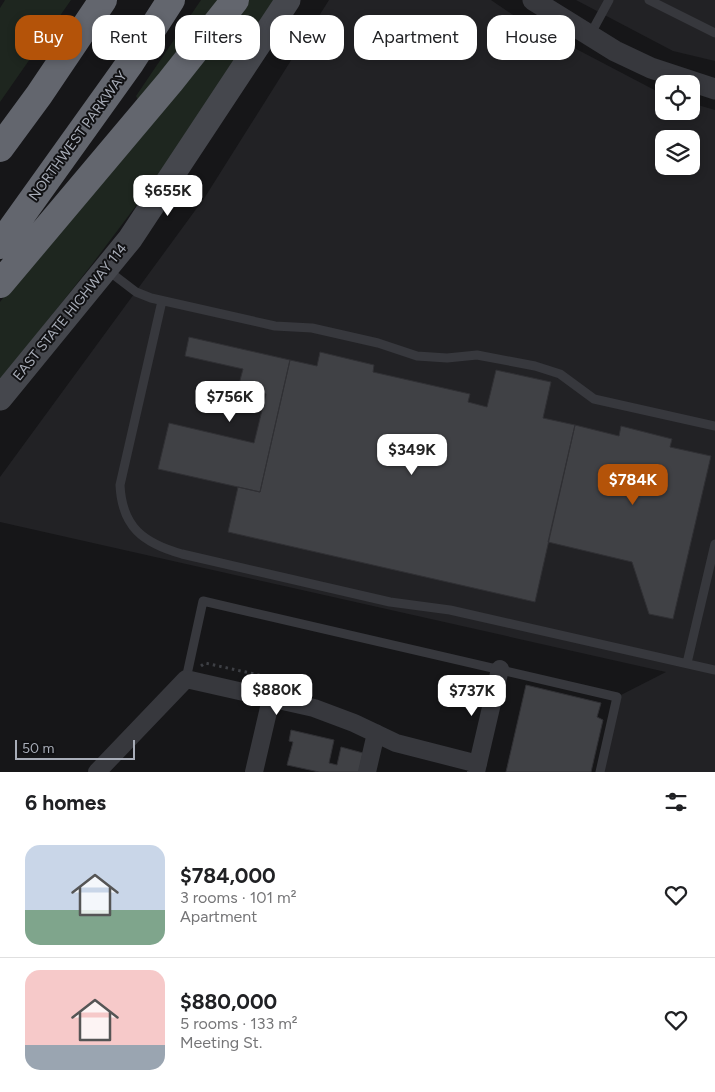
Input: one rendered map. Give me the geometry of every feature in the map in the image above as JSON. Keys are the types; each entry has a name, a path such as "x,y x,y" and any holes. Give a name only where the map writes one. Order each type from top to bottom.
{"highway":[{"path":"39,95 45,54 81,0"},
{"path":"0,148 39,95 103,0"},
{"name":"NORTHWEST PARKWAY","path":"0,245 131,62 171,0"},
{"path":"0,284 170,82 234,0"}],"main road":[{"name":"EAST STATE HIGHWAY 114","path":"0,398 130,239 288,0"}],"street":[{"path":"533,0 615,51 651,68 715,88"},
{"path":"97,772 186,679 334,714 419,750 477,768 500,669"},
{"path":"254,772 271,698"},
{"path":"367,772 376,733"}],"lane":[{"path":"589,36 609,0"},
{"path":"650,0 715,33"},
{"path":"105,269 136,292 162,301 275,326 312,328 378,343 417,356 447,358 477,355 540,367 560,374 594,399 715,426"},
{"path":"162,301 120,484 121,500 125,514 133,528 143,538 169,550 191,556 390,602 450,610 715,670"},
{"path":"688,663 715,544"},
{"path":"186,679 204,601 617,697 600,772"}],"shaded area":[{"path":"5,0 71,0 61,15 15,15 15,60 29,60 0,102 0,8"},
{"path":"201,0 227,0 214,15 191,15"},
{"path":"246,0 278,0 260,27 260,15 234,15"},
{"path":"329,0 491,0 513,15 487,15 487,60 575,60 575,48 655,90 655,120 700,120 700,106 715,110 715,772 600,772 617,697 666,672 0,522 0,477 205,197 291,60 344,60 344,15 320,15"},
{"path":"576,0 715,0 715,61 673,51"},
{"path":"175,38 175,58 138,100 136,96 160,60 165,60 165,53"},
{"path":"197,60 238,60 175,154 93,263 0,381 0,302 53,234"}],"building":[{"path":"189,337 290,360 260,492 158,469 169,423 254,443 266,394 238,388 243,369 185,356"},
{"path":"320,352 374,365 373,372 470,394 468,402 487,407 496,370 551,382 543,418 575,425 535,602 228,532 238,487 260,492 290,360 317,366"},
{"path":"575,425 619,436 621,426 672,439 670,447 711,456 673,619 649,614 632,562 548,542"},
{"path":"526,685 601,703 597,717 603,720 591,772 506,772"},
{"path":"291,730 334,740 329,763 337,765 341,747 363,753 359,772 319,772 287,765 293,742 289,741"}]}
